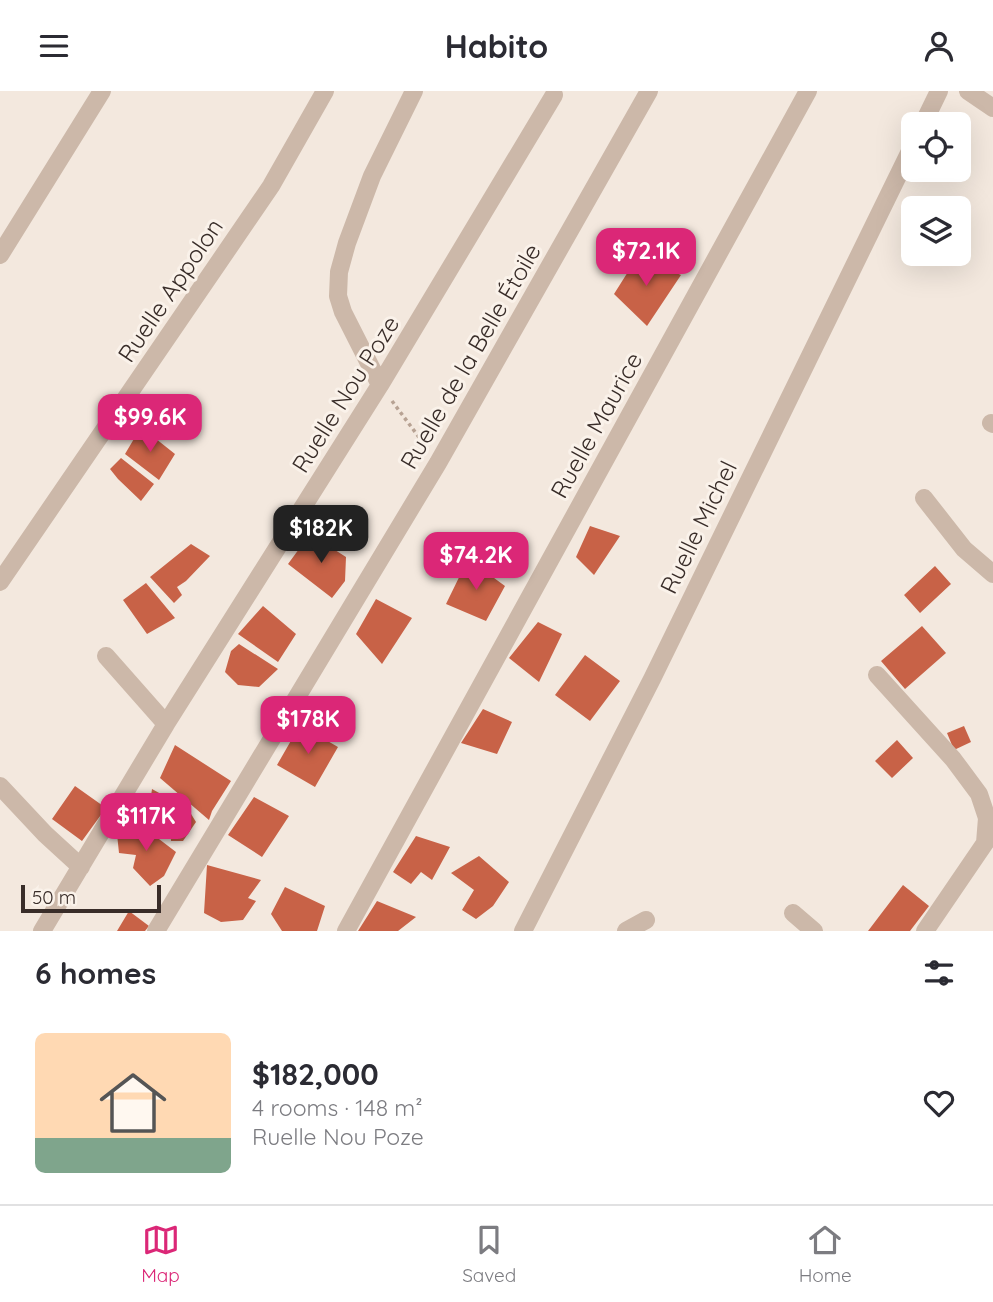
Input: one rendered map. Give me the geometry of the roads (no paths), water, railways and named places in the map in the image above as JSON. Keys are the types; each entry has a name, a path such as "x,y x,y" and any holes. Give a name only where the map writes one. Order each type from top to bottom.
{"street":[{"path":"0,255 102,91"},
{"name":"Ruelle Appolon","path":"0,582 271,186 325,91"},
{"path":"380,385 343,312 338,296 339,272 372,176 414,91"},
{"name":"Ruelle de la Belle Étoile","path":"156,931 438,463 649,91"},
{"name":"Ruelle Maurice","path":"346,931 808,91"},
{"path":"929,112 939,91"},
{"path":"968,91 993,107"},
{"name":"Ruelle Nou Poze","path":"43,931 166,724 380,385 554,95"},
{"name":"Ruelle Michel","path":"523,931 652,679 901,170"},
{"path":"924,498 964,549 993,574"},
{"path":"106,656 166,724"},
{"path":"877,675 953,759 979,794 987,818 985,843 925,931"},
{"path":"0,786 44,834 81,867"},
{"path":"793,913 814,931"},
{"path":"626,931 646,920"}]}
